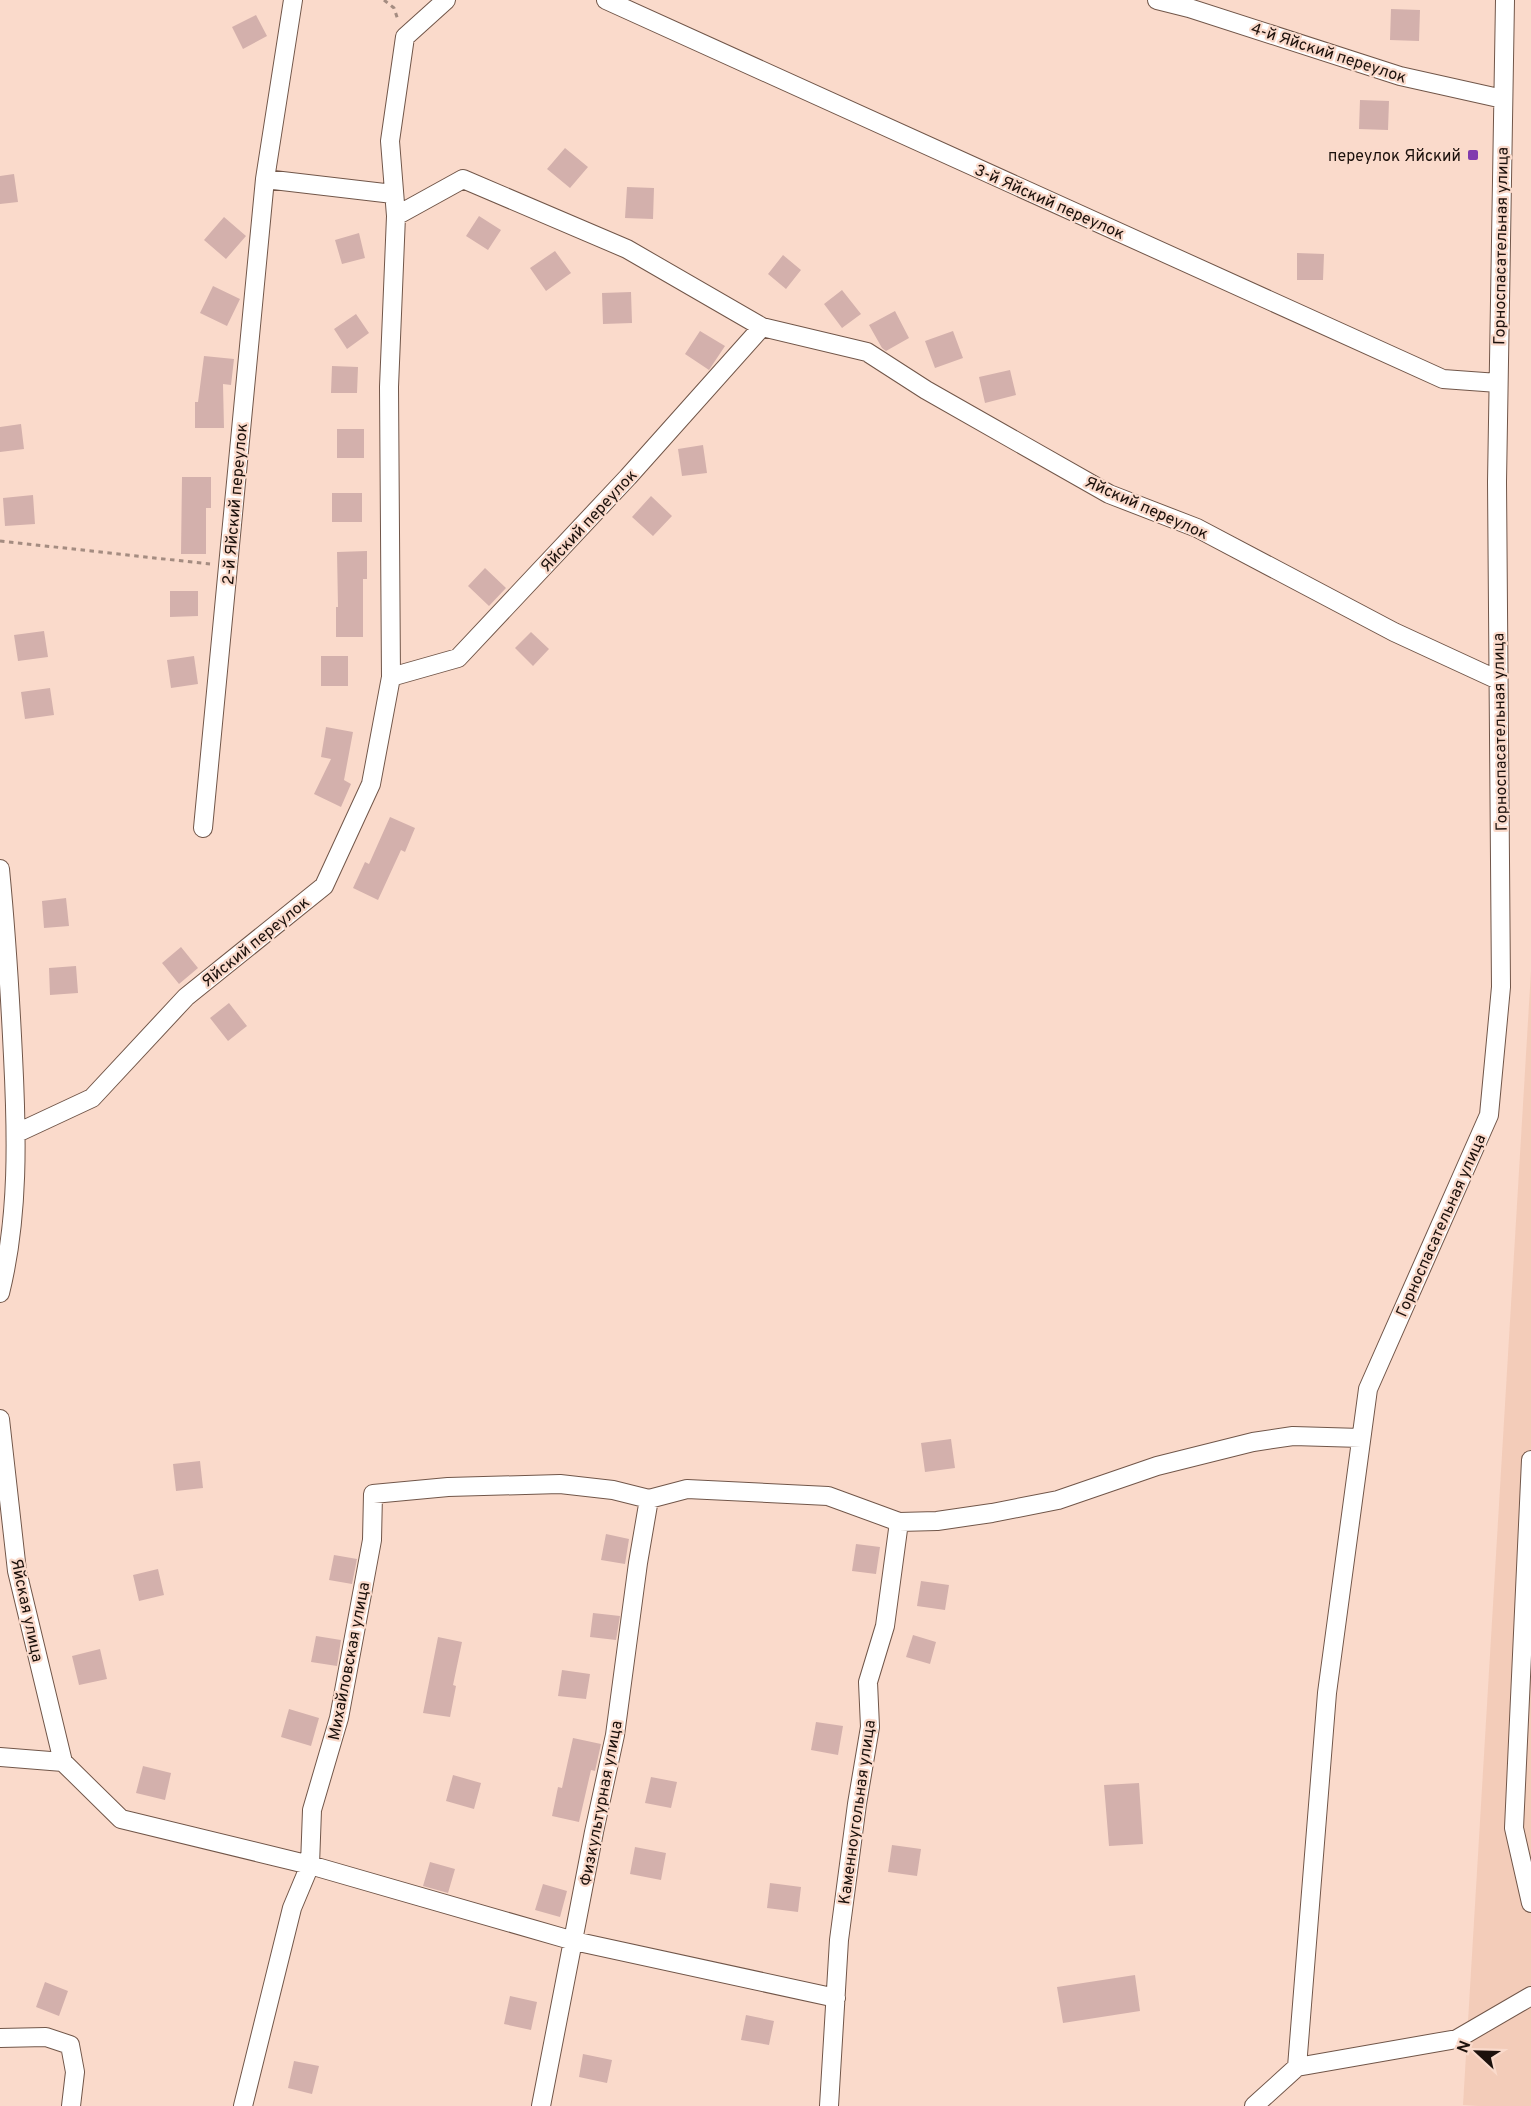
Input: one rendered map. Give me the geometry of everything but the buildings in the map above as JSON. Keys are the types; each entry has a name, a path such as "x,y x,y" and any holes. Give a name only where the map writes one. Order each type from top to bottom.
{"street":[{"name":"2-й Яйский переулок","path":"203,828 265,179 293,0"},
{"path":"265,179 393,194 390,141 405,37 446,0"},
{"name":"3-й Яйский переулок","path":"606,0 1443,379 1498,383"},
{"name":"4-й Яйский переулок","path":"1157,0 1212,15 1400,76 1503,99"},
{"name":"Горноспасательная улица","path":"1297,2067 1327,1693 1368,1389 1489,1115 1501,987 1497,493 1504,0"},
{"name":"Яйский переулок","path":"396,216 463,179 627,249 762,327 867,352 926,390 1109,494 1197,528 1394,632 1498,680"},
{"name":"Яйский переулок","path":"17,1133 92,1098 186,997 324,886 371,784 391,677 389,387 396,216 393,194"},
{"name":"Яйский переулок","path":"391,677 458,658 628,477 762,327"},
{"path":"0,869 9,957 17,1133 9,1258 0,1293"},
{"name":"Яйская улица","path":"0,1419 17,1571 63,1762"},
{"path":"649,1499 687,1489 828,1496 899,1522 948,1519 1058,1500 1156,1466 1254,1443 1293,1436 1361,1438"},
{"path":"1531,1460 1514,1828 1531,1903"},
{"name":"Михайловская улица","path":"243,2106 292,1908 310,1865 312,1810 339,1718 372,1540 373,1494 448,1487 560,1484 613,1490 649,1499"},
{"name":"Физкультурная улица","path":"541,2106 615,1735 649,1499"},
{"name":"Каменноугольная улица","path":"830,2106 839,1940 870,1727 868,1682 885,1626 899,1522"},
{"path":"0,1757 63,1762 121,1819 310,1865 574,1941 836,1998"},
{"path":"1254,2106 1297,2067 1457,2040 1531,1996"},
{"path":"0,2038 46,2037 70,2045 75,2072 70,2106"}],"path":[{"path":"384,0 394,8 405,37"},
{"path":"0,542 228,566"}],"shaded area":[{"path":"1531,971 1531,2106 1478,2106 1463,2105"}],"place":[{"name":"переулок Яйский","path":"1473,155"}]}
